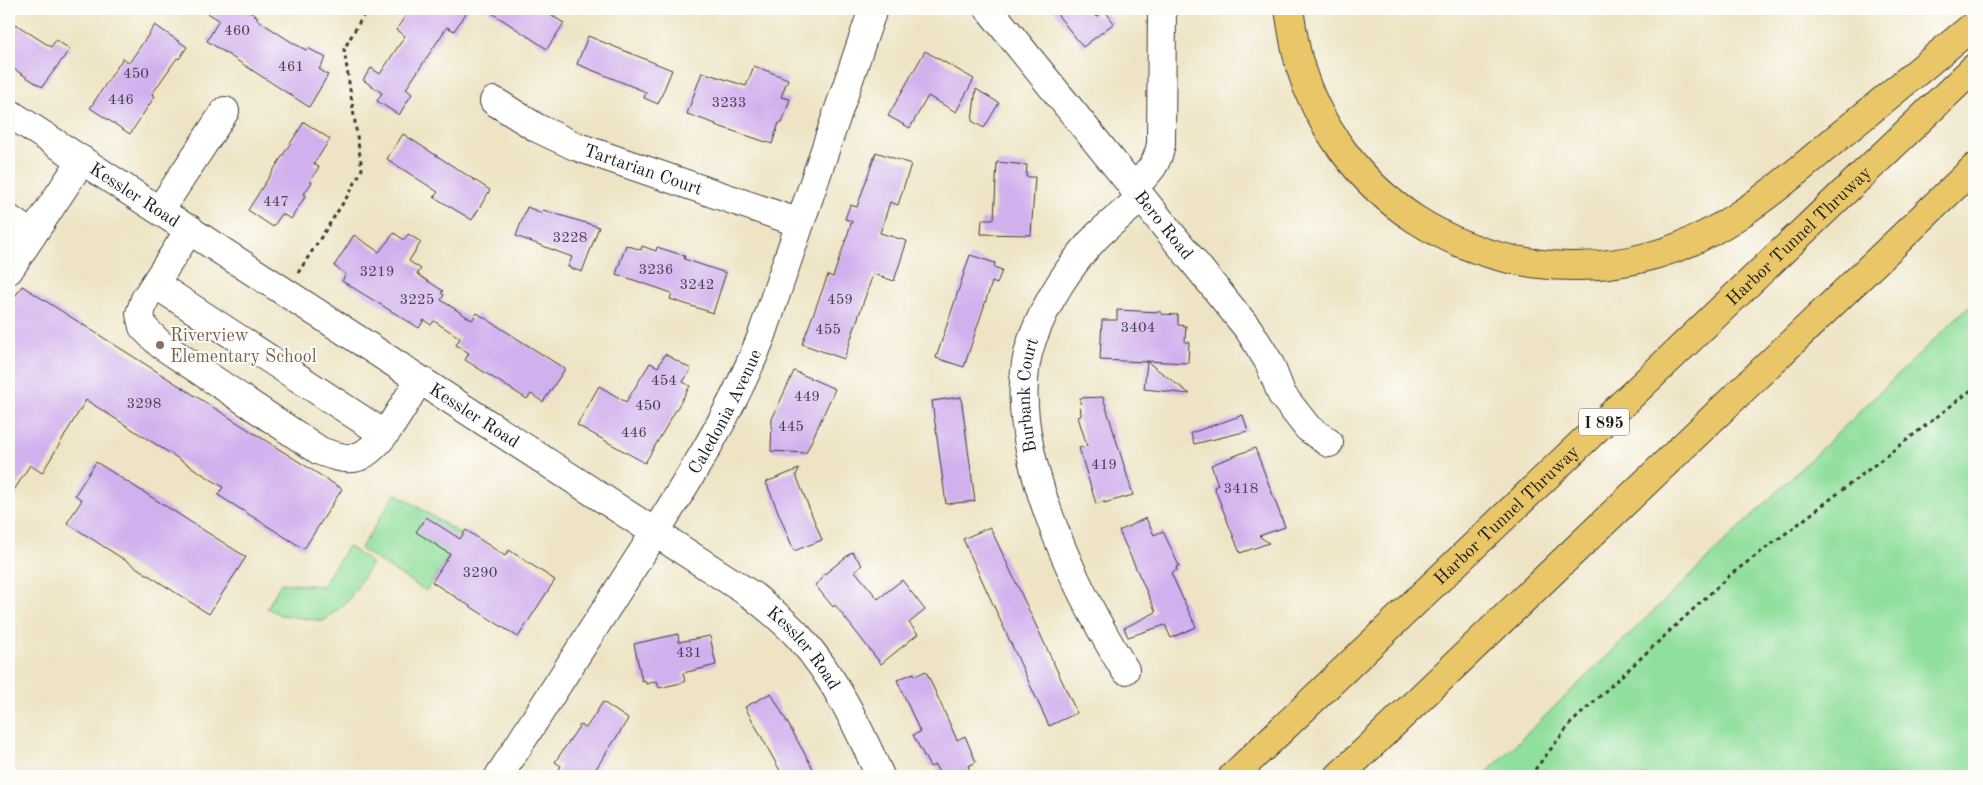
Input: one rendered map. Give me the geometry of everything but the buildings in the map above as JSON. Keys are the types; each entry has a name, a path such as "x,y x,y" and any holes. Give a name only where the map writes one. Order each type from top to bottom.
{"highway":[{"path":"1289,9 1300,64 1309,91 1334,136 1370,182 1409,215 1454,241 1505,258 1534,265 1567,267 1601,266 1633,261 1695,240 1722,226 1777,187 1974,25"},
{"name":"Harbor Tunnel Thruway","path":"1233,776 1974,68"},
{"path":"1339,776 1974,168"}],"street":[{"name":"Caledonia Avenue","path":"499,776 655,533 714,436 748,370 873,9"},
{"name":"Bero Road","path":"989,9 1249,330 1269,362 1282,394 1294,411 1308,428 1329,443"},
{"name":"Burbank Court","path":"1125,670 1086,599 1048,511 1027,438 1024,407 1025,371 1032,342 1044,313 1062,282 1098,235 1137,193 1159,156 1162,9"},
{"name":"Tartarian Court","path":"494,102 537,128 576,146 800,223"},
{"path":"160,210 225,111"},
{"name":"Kessler Road","path":"9,113 753,596 781,618 815,656 845,702 880,776"},
{"path":"9,270 82,160"},
{"path":"9,219 32,235"},
{"path":"190,229 145,299 140,314 143,327 160,344 320,451 340,458 358,457 374,446 384,434 419,380"},
{"path":"154,284 384,434"}],"path":[{"path":"286,292 352,189 362,169 344,49 367,9"},
{"path":"1530,776 1571,723 1730,575 1974,388"}],"green space":[{"path":"1974,301 1974,776 1483,776"},
{"path":"396,493 462,535 426,591 360,549"},
{"path":"348,546 372,563 348,601 324,621 280,615 267,608 281,583 322,586"}],"place":[{"name":"Riverview Elementary School","path":"160,345"}]}
